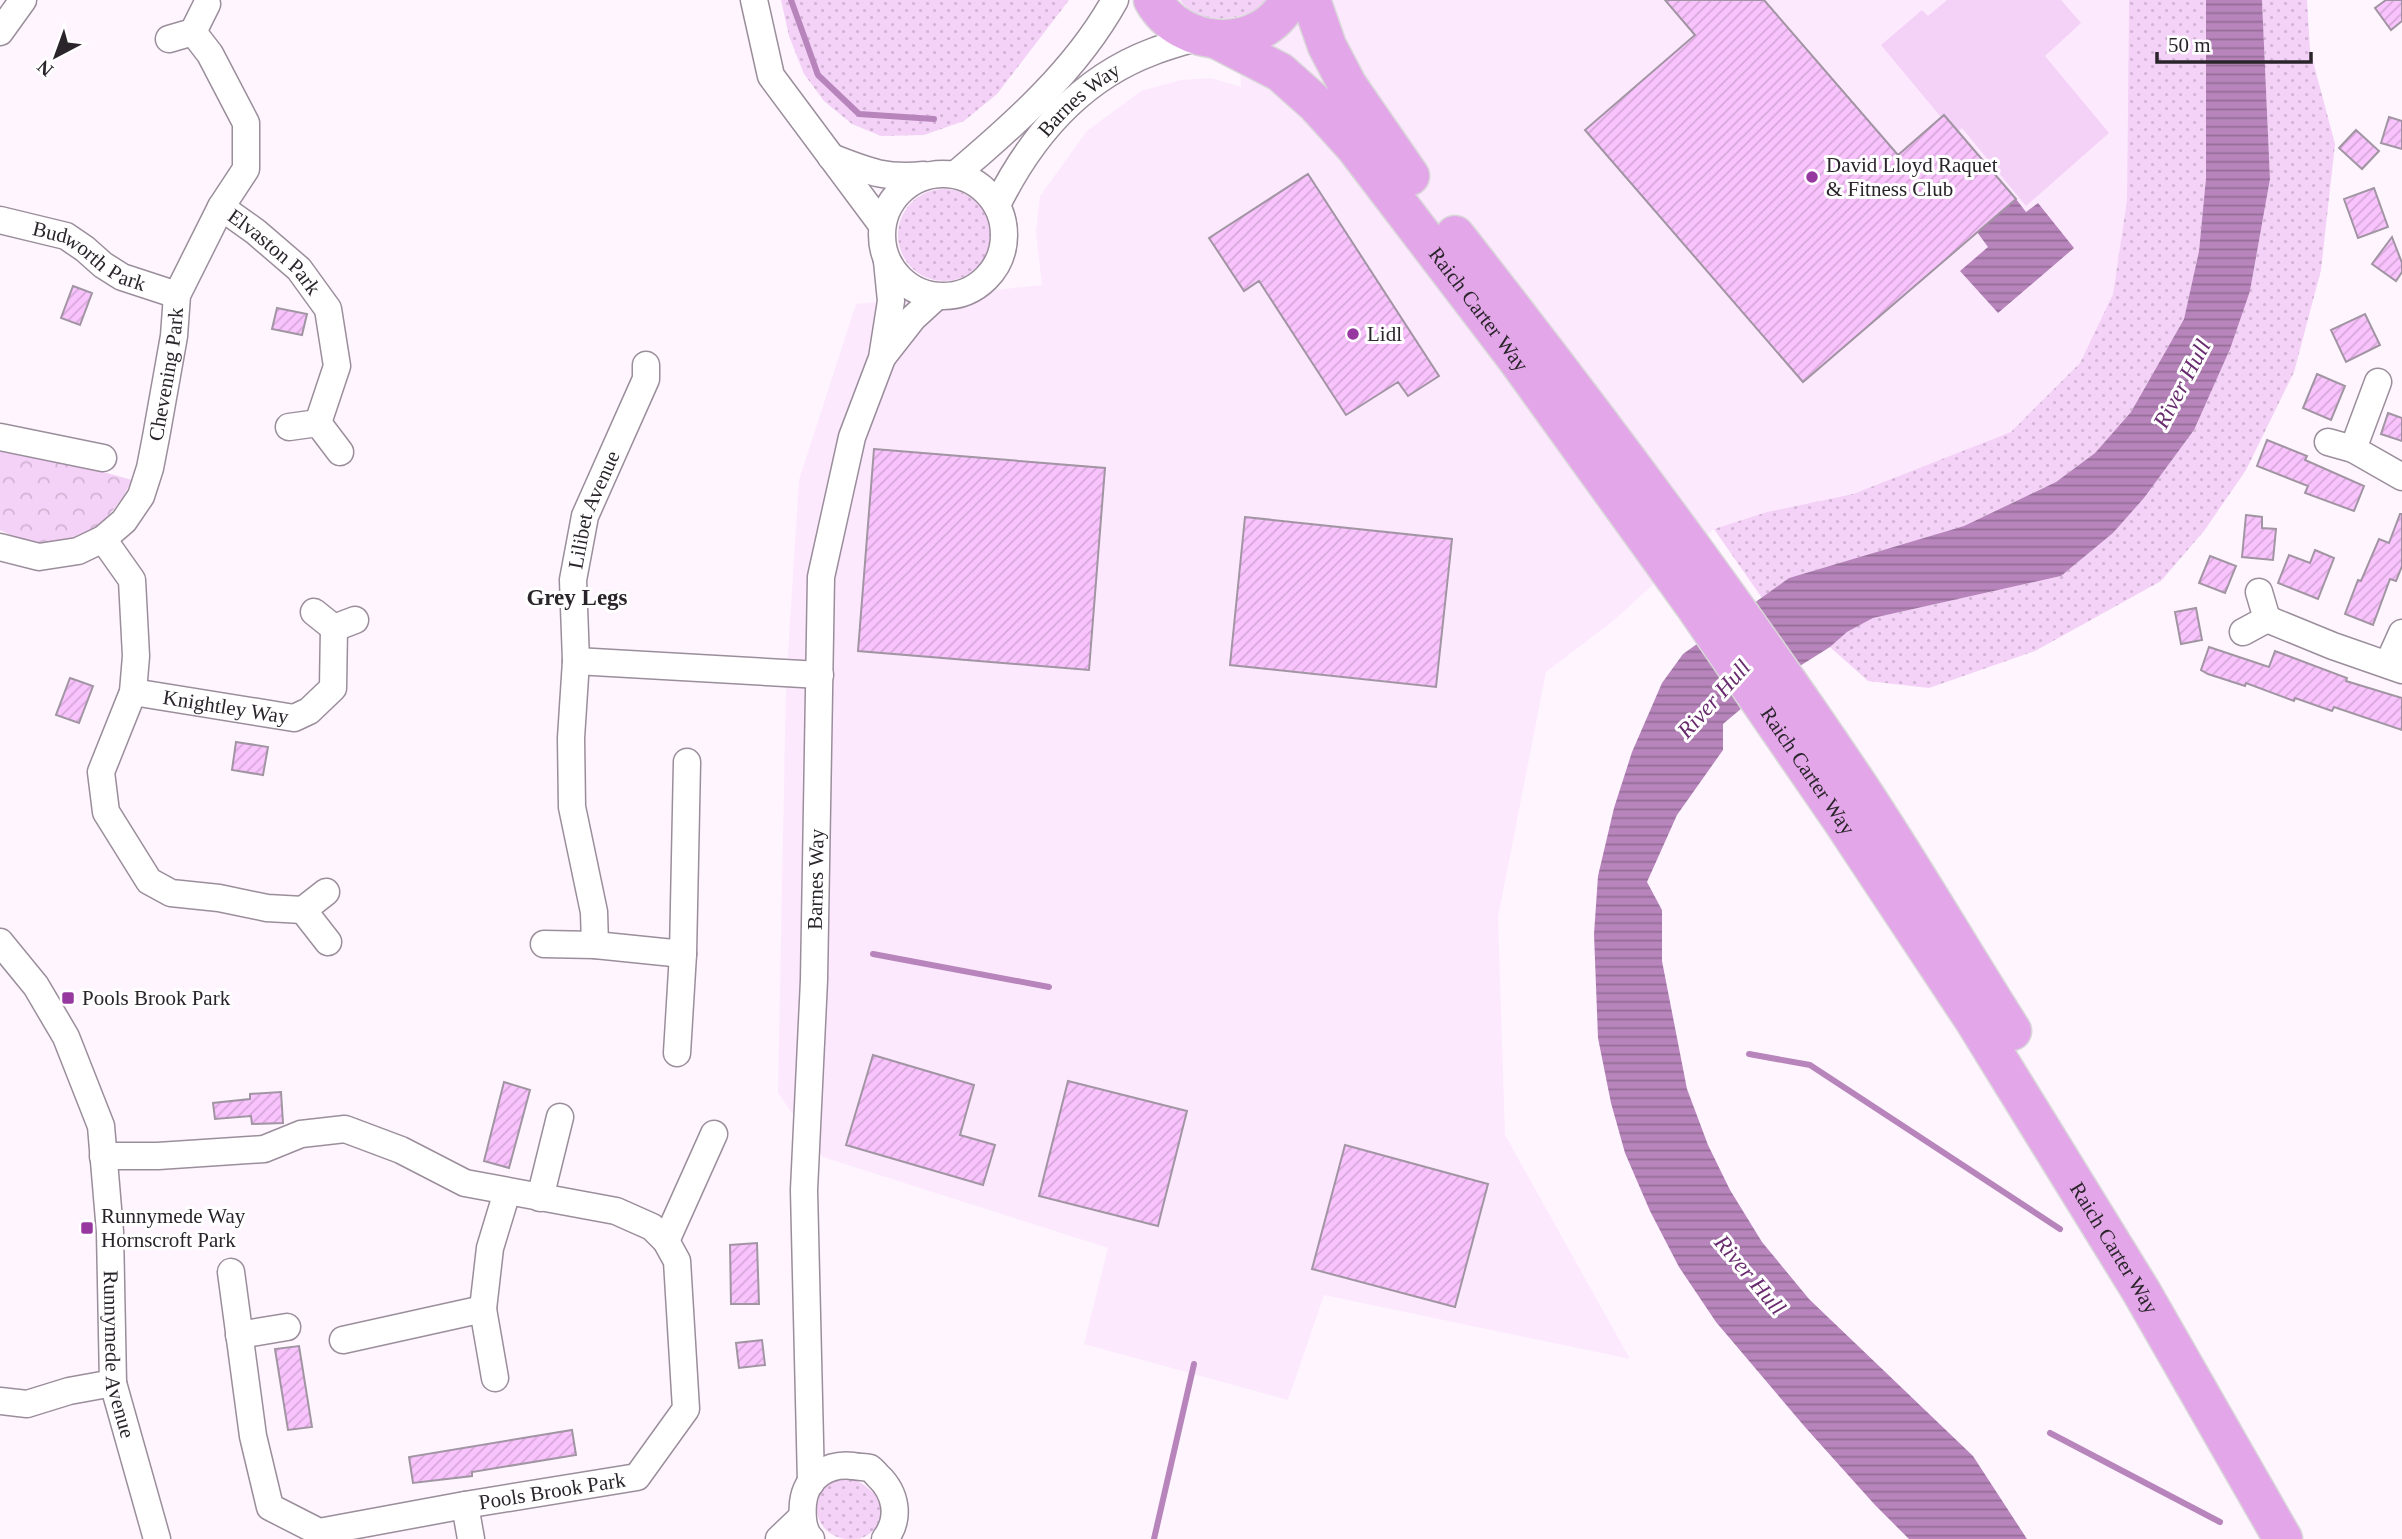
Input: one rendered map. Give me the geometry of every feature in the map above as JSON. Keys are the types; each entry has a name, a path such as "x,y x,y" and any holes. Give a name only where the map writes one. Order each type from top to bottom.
{"highway":[{"name":"Raich Carter Way","path":"1153,0 1166,18 1181,29 1208,38 1280,72 1317,104 1356,147 1517,358 1694,605 1841,819 1973,1020 2141,1291 2283,1539"},
{"path":"1208,38 1238,38 1257,31 1273,20 1289,0"},
{"name":"Raich Carter Way","path":"1311,0 1327,46 1372,124 1702,559 1852,776 2164,1281 2312,1539"}],"street":[{"path":"0,32 23,0"},
{"path":"754,0 771,76 882,225"},
{"name":"Barnes Way","path":"956,174 991,144 1056,79 1087,44 1115,0"},
{"name":"Chevening Park","path":"0,547 39,557 78,551 103,539 124,521 141,496 150,468 174,336 177,295 221,207 246,169 246,124 210,54 181,36 207,4"},
{"name":"Barnes Way","path":"997,205 1028,150 1070,102 1095,82 1151,52 1208,38"},
{"path":"831,157 869,172 898,178 929,175 956,174 980,186 997,205 1003,220 1004,236 1002,252 994,270 981,284 953,296 921,293 907,285 895,274 887,261 882,243 882,225 887,208 897,193 912,182 929,175"},
{"name":"Elvaston Park","path":"221,207 256,232 299,269 328,309 337,366 318,423"},
{"name":"Budworth Park","path":"0,220 66,236 122,277 177,295"},
{"name":"Barnes Way","path":"807,1528 803,1499 811,1483 804,1190 814,979 821,577 852,437 882,358 891,301 887,261"},
{"name":"Barnes Way","path":"882,358 913,318 937,296"},
{"name":"Lilibet Avenue","path":"595,945 594,912 572,807 571,738 576,661 573,580 585,516 646,379 646,365"},
{"path":"2353,449 2378,382"},
{"path":"289,427 318,423 340,452"},
{"path":"0,437 103,458"},
{"path":"2328,442 2353,449 2402,477"},
{"name":"Knightley Way","path":"103,539 132,580 136,656 133,692 101,772 106,812 149,881 171,893 219,898 267,908 303,910"},
{"path":"2259,592 2267,619"},
{"path":"2244,632 2267,619"},
{"path":"2267,619 2333,646 2395,667 2402,634"},
{"name":"Knightley Way","path":"133,692 294,718 309,711 333,688 334,620"},
{"path":"576,661 820,675"},
{"path":"677,1053 683,954 687,762"},
{"path":"326,892 303,910 328,942"},
{"name":"Runnymede Avenue","path":"0,942 36,986 66,1037 101,1126 110,1232 113,1383 157,1539"},
{"path":"544,944 595,945 683,954"},
{"path":"540,1198 560,1117"},
{"path":"103,1156 158,1156 264,1149 301,1134 345,1129 401,1150 465,1183 616,1212 652,1227 666,1241 714,1134"},
{"path":"495,1378 484,1310 491,1248 508,1192"},
{"name":"Pools Brook Park","path":"231,1272 253,1436 270,1507 319,1532 637,1477 686,1409 677,1261 666,1241"},
{"path":"343,1340 484,1310"},
{"path":"239,1335 287,1327"},
{"path":"0,1401 27,1404 69,1391 113,1383"},
{"name":"Barnes Way","path":"808,1409 839,1464"},
{"path":"811,1483 823,1469 839,1464 870,1468 889,1486 895,1510 887,1538"},
{"name":"Pools Brook Park","path":"465,1505 471,1539"},
{"path":"779,1539 807,1528"}],"shaded area":[{"path":"1267,0 2129,0 2127,200 2113,294 2080,363 2012,432 1853,494 1767,512 1714,529 1613,621 1546,672 1498,917 1505,1135 1630,1359 1324,1295 1288,1400 1084,1344 1108,1248 823,1157 778,1093 786,685 799,480 856,304 1042,285 1036,232 1040,196 1087,131 1141,91 1181,80 1211,78 1241,87 1238,18 1262,7"}],"green space":[{"path":"781,0 1069,0 997,94 964,121 924,135 881,136 852,124 824,101 804,74 789,36"},
{"path":"1180,0 1267,0 1248,13 1223,18 1198,14"},
{"path":"1947,0 2061,0 2081,23 2045,56 2109,133 2026,206 1962,128 1955,134 1881,45 1922,10 1928,16"},
{"path":"2129,0 2206,0 2206,178 2199,251 2184,319 2131,412 2095,453 2056,482 1964,526 1789,578 1762,598 1714,529 1767,512 1853,494 2011,432 2080,363 2113,294 2127,200"},
{"path":"2262,0 2307,0 2310,50 2335,144 2321,270 2294,372 2246,470 2204,531 2161,581 2035,651 1929,688 1868,681 1830,647 1847,632 1873,618 2061,576 2113,533 2144,498 2194,430 2250,291 2270,179"},
{"path":"935,189 953,189 970,196 983,209 990,226 990,244 983,261 970,274 953,281 935,281 918,274 905,261 898,244 898,226 905,209 918,196"},
{"path":"0,443 132,480 108,515 94,528 78,537 41,543 21,539 0,530"},
{"path":"852,1478 875,1495 880,1502 882,1518 869,1534 849,1539 828,1532 817,1514 817,1504 819,1495 826,1486 838,1479"}],"water":[{"name":"River Hull","path":"2206,0 2262,0 2270,179 2250,291 2230,349 2194,430 2144,498 2113,533 2061,576 1873,618 1847,632 1830,647 1768,686 1723,724 1723,750 1677,815 1647,882 1662,910 1662,961 1687,1089 1708,1145 1730,1190 1762,1242 1809,1299 1973,1456 2027,1539 1909,1539 1805,1427 1716,1322 1679,1267 1650,1211 1625,1153 1611,1103 1598,1038 1594,934 1598,876 1614,808 1632,752 1662,683 1683,654 1789,578 1964,526 2056,482 2095,453 2131,412 2184,319 2199,251 2206,178"},
{"path":"2016,199 2026,212 2038,203 2074,248 1998,313 1960,271 1988,247 1977,232"}],"building":[{"name":"David Lloyd Raquet & Fitness Club","path":"1665,0 1764,0 1898,155 1944,115 2016,199 1803,382 1585,130 1695,35"},
{"path":"2386,0 2402,0 2402,21 2391,30 2375,8"},
{"path":"2389,117 2402,121 2402,149 2381,143"},
{"path":"2356,130 2379,151 2362,169 2339,148"},
{"name":"Lidl","path":"1308,174 1439,376 1408,396 1398,382 1346,415 1259,281 1244,291 1209,238"},
{"path":"2374,188 2388,227 2358,238 2344,199"},
{"path":"2392,237 2402,263 2402,272 2396,281 2372,264"},
{"path":"73,286 92,293 80,325 61,318"},
{"path":"277,308 307,314 302,335 272,329"},
{"path":"2365,314 2380,345 2346,362 2331,330"},
{"path":"2317,374 2345,386 2331,420 2303,408"},
{"path":"2388,413 2402,418 2402,441 2381,434"},
{"path":"2267,440 2307,456 2305,460 2364,486 2354,511 2305,493 2308,486 2257,466"},
{"path":"874,449 1105,468 1089,670 858,651"},
{"path":"2400,514 2402,566 2396,581 2390,579 2373,625 2345,614 2358,580 2361,581 2379,539 2389,543"},
{"path":"2246,515 2262,517 2262,528 2276,529 2273,560 2242,557"},
{"path":"1245,517 1452,539 1436,687 1230,665"},
{"path":"2315,550 2334,558 2318,599 2278,583 2289,555 2310,563"},
{"path":"2210,556 2236,566 2225,593 2199,583"},
{"path":"2196,608 2202,640 2181,644 2175,612"},
{"path":"2209,647 2269,667 2275,651 2347,678 2346,681 2402,698 2402,730 2334,707 2332,711 2295,698 2294,701 2246,683 2245,686 2208,674 2201,670"},
{"path":"70,678 93,686 79,723 56,715"},
{"path":"236,742 268,747 263,775 232,770"},
{"path":"873,1055 974,1085 960,1135 995,1145 983,1185 846,1145"},
{"path":"1068,1081 1187,1111 1158,1226 1039,1196"},
{"path":"504,1082 530,1090 509,1168 484,1161"},
{"path":"281,1092 283,1123 252,1124 251,1116 215,1119 213,1103 250,1099 250,1094"},
{"path":"1345,1145 1488,1184 1455,1307 1312,1269"},
{"path":"757,1243 759,1304 731,1304 730,1245"},
{"path":"762,1340 765,1365 739,1368 736,1343"},
{"path":"299,1346 312,1427 288,1430 275,1349"},
{"path":"572,1430 576,1455 472,1472 472,1476 413,1483 409,1457"}],"waterway":[{"path":"791,0 818,75 859,114 934,119"},
{"path":"873,954 1049,987"},
{"path":"1749,1054 1810,1065 2060,1229"},
{"path":"1154,1539 1194,1364"},
{"path":"2050,1433 2220,1522"}],"place":[{"name":"David Lloyd Raquet & Fitness Club","path":"1812,177"},
{"name":"Lidl","path":"1353,334"},
{"name":"Pools Brook Park","path":"68,998"},
{"name":"Runnymede Way Hornscroft Park","path":"87,1228"}],"district":[{"name":"Grey Legs","path":"577,597"}]}
